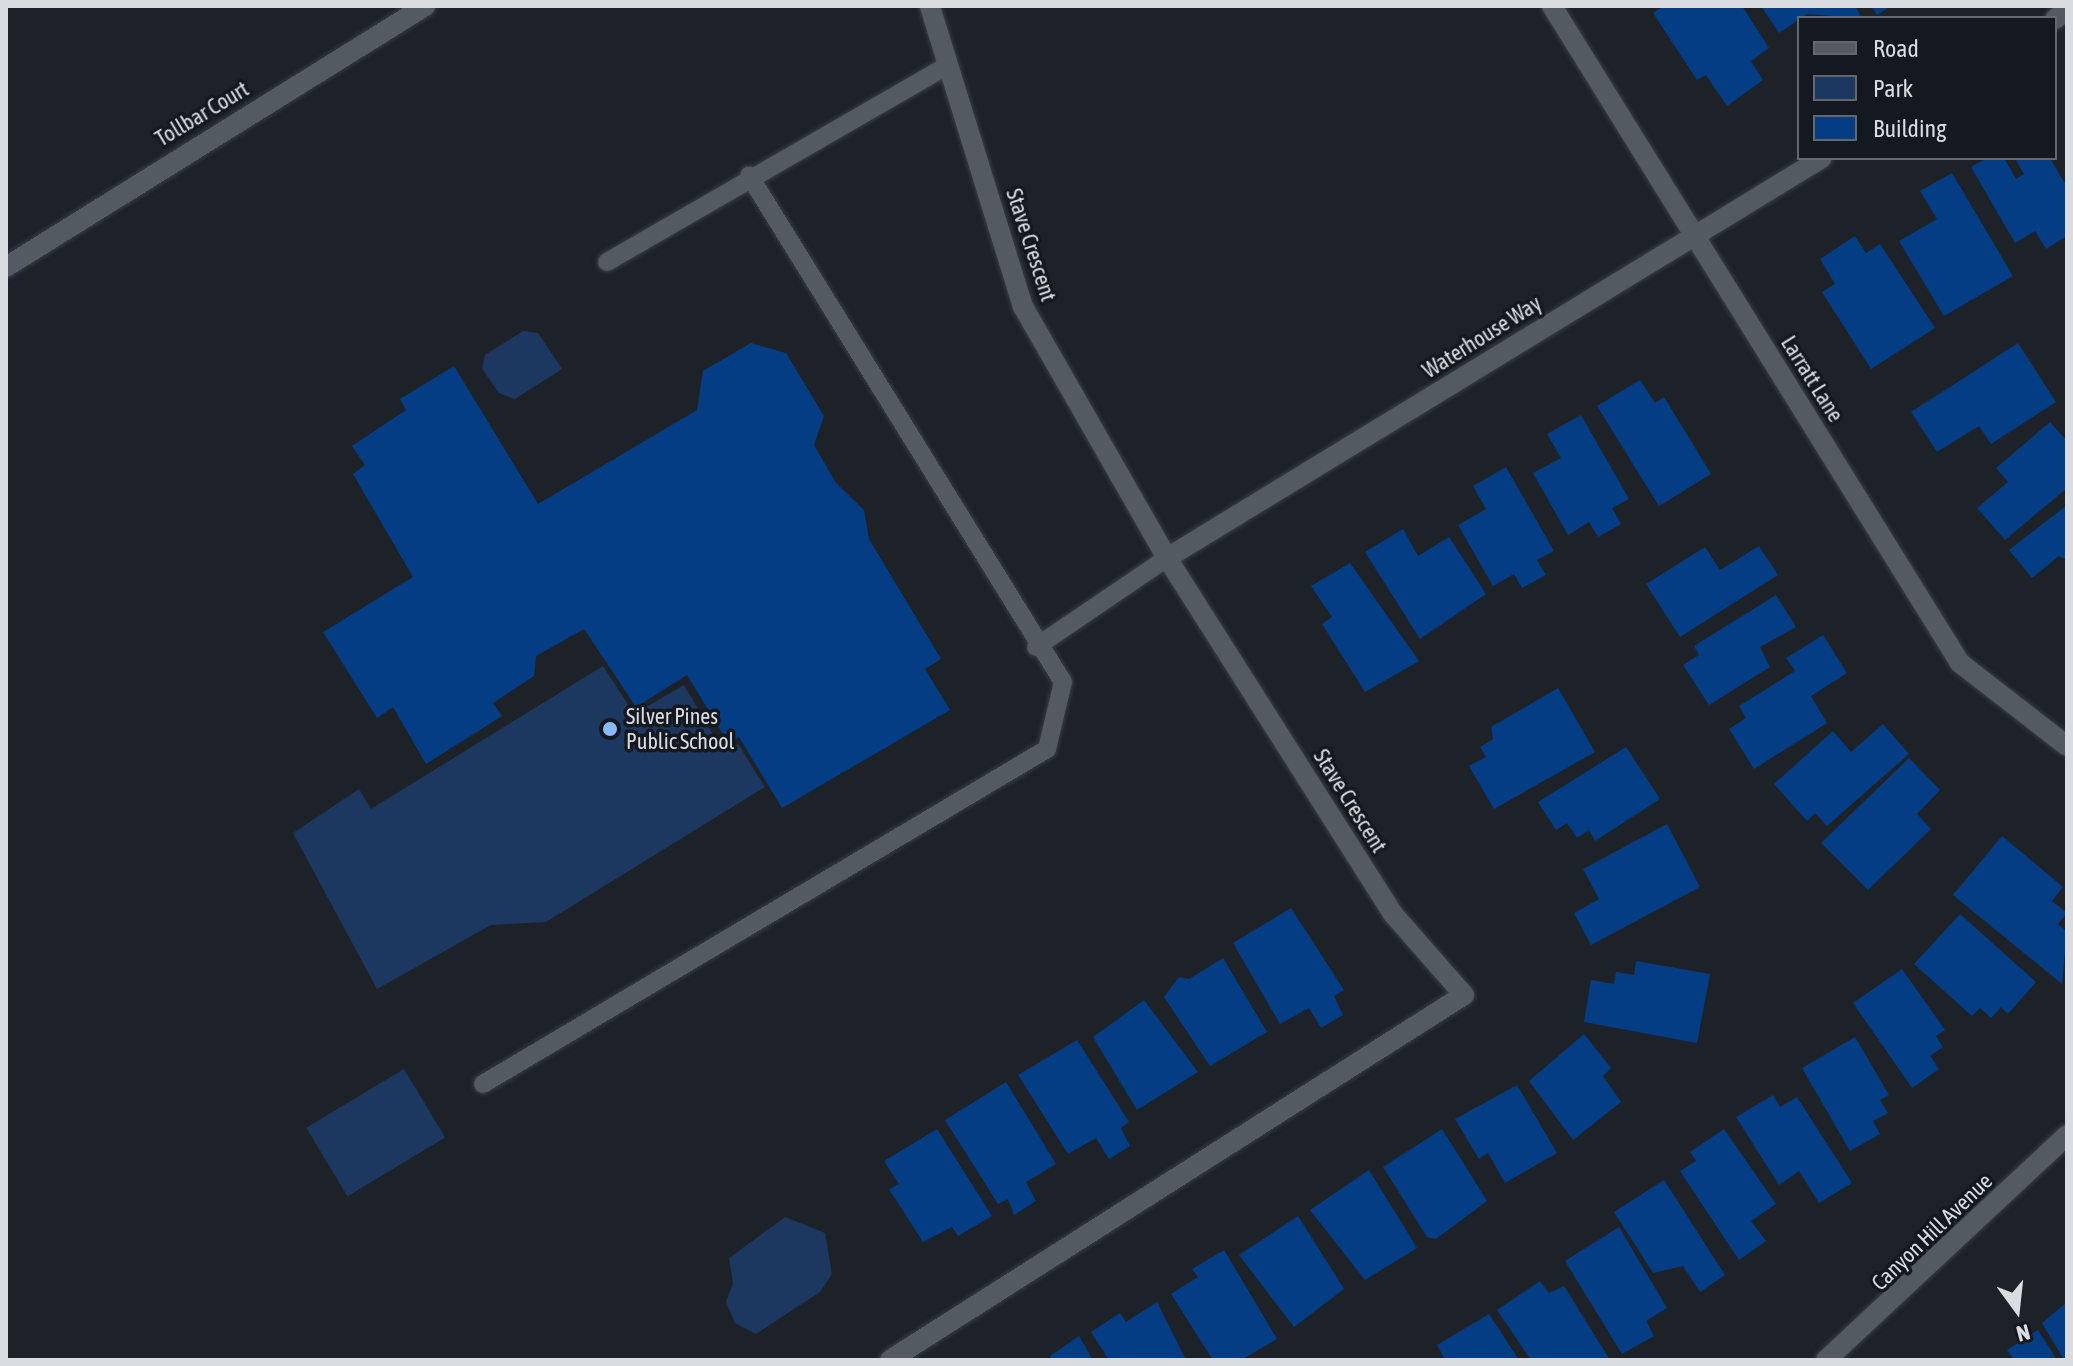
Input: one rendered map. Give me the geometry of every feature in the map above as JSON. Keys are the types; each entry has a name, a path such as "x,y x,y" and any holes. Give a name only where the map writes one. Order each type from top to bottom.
{"street":[{"name":"Tollbar Court","path":"6,267 425,6"},
{"name":"Stave Crescent","path":"890,1360 1464,995 1393,914 1167,558 1023,307 930,6"},
{"name":"Larratt Lane","path":"1552,6 1960,663 2067,746"},
{"name":"Waterhouse Way","path":"1167,558 1819,160"},
{"name":"Canyon Hill Avenue","path":"1826,1360 2067,1135"}],"lane":[{"path":"607,262 749,175 948,65"},
{"path":"483,1084 1047,749 1063,682 1036,647 749,175"},
{"path":"1036,647 1167,558"}],"green space":[{"path":"523,331 538,333 562,369 515,399 499,393 482,369 485,355"},
{"path":"603,666 634,714 684,685 723,752 738,744 765,787 546,922 491,925 377,989 293,833 359,789 371,809"},
{"path":"404,1069 445,1138 347,1196 306,1128"},
{"path":"785,1217 825,1233 832,1274 820,1292 756,1334 735,1323 726,1302 733,1283 729,1258"}],"building":[{"path":"1664,6 1742,6 1769,48 1751,61 1763,80 1727,106 1706,75 1697,80 1653,13"},
{"path":"1761,6 1855,6 1861,16 1797,16 1797,21 1779,33"},
{"path":"1871,6 1891,6 1877,15"},
{"path":"1983,160 2005,160 2016,179 2024,174 2016,160 2051,160 2067,187 2067,236 2046,249 2035,231 2015,243 1971,167"},
{"path":"1952,173 2013,276 1944,316 1899,241 1937,219 1920,191"},
{"path":"1855,236 1866,253 1880,244 1935,328 1871,369 1822,292 1835,284 1820,259"},
{"path":"751,343 786,353 824,416 814,445 836,483 864,510 869,539 941,659 925,669 950,710 782,808 739,737 729,744 687,675 636,707 584,629 536,656 534,676 493,703 502,716 426,764 393,707 377,718 323,632 413,577 353,474 365,465 352,446 406,410 400,399 454,366 538,504 697,410 703,371"},
{"path":"2018,343 2056,402 1991,444 1979,426 1937,452 1911,412"},
{"path":"1640,380 1655,403 1664,397 1711,474 1659,506 1597,406"},
{"path":"1581,415 1629,499 1612,508 1621,524 1598,537 1589,522 1568,535 1533,473 1561,458 1547,434"},
{"path":"2050,422 2067,441 2067,488 2005,540 1977,508 2008,482 1996,468"},
{"path":"1506,467 1554,551 1537,560 1546,575 1522,588 1514,574 1493,586 1458,525 1486,509 1473,486"},
{"path":"2067,505 2067,560 2059,556 2032,578 2009,550"},
{"path":"1403,529 1418,556 1449,537 1486,594 1420,639 1365,552"},
{"path":"1759,546 1778,575 1680,637 1646,584 1705,547 1720,570"},
{"path":"1350,563 1419,661 1365,692 1322,624 1332,617 1311,586"},
{"path":"1776,595 1796,627 1760,647 1770,667 1709,705 1683,665 1699,655 1694,646"},
{"path":"1823,635 1847,673 1811,696 1827,723 1754,769 1729,729 1746,718 1739,706 1795,671 1786,658"},
{"path":"1558,688 1595,752 1494,809 1469,766 1486,757 1480,747 1493,739 1491,727"},
{"path":"1883,724 1909,754 1827,826 1815,813 1807,821 1774,784 1833,731 1851,752"},
{"path":"1626,747 1660,799 1595,841 1589,830 1577,838 1567,823 1556,830 1538,802"},
{"path":"1909,758 1940,790 1917,814 1931,829 1868,890 1821,843"},
{"path":"1667,824 1700,887 1591,945 1574,913 1599,899 1583,869"},
{"path":"2002,836 2063,887 2052,901 2067,913 2058,924 2067,932 2062,984 1953,895"},
{"path":"1291,908 1344,990 1334,996 1343,1015 1321,1028 1309,1008 1280,1024 1233,943"},
{"path":"1960,914 2036,982 2008,1014 2001,1007 1991,1018 1980,1008 1972,1016 1914,964"},
{"path":"1223,958 1267,1032 1210,1066 1164,997 1179,977 1189,979"},
{"path":"1636,961 1710,974 1697,1043 1584,1022 1591,980 1614,984 1616,972 1634,975"},
{"path":"1902,969 1945,1030 1936,1036 1943,1047 1930,1056 1939,1069 1912,1088 1853,1003"},
{"path":"1144,1000 1198,1072 1137,1110 1093,1037"},
{"path":"1584,1034 1611,1068 1603,1076 1621,1102 1573,1140 1529,1081"},
{"path":"1855,1037 1889,1095 1880,1100 1888,1113 1873,1121 1880,1134 1850,1151 1802,1068"},
{"path":"1077,1040 1129,1122 1121,1128 1130,1146 1109,1159 1096,1138 1068,1154 1018,1075"},
{"path":"1006,1082 1056,1164 1026,1182 1036,1201 1014,1215 1008,1199 998,1204 945,1120"},
{"path":"1517,1085 1557,1153 1505,1183 1488,1153 1479,1159 1455,1119"},
{"path":"1773,1095 1780,1107 1797,1097 1852,1183 1819,1203 1799,1171 1779,1185 1736,1117"},
{"path":"937,1129 992,1216 958,1236 952,1227 923,1242 889,1189 899,1184 884,1161"},
{"path":"1442,1129 1487,1201 1436,1239 1427,1237 1383,1167"},
{"path":"1724,1129 1776,1204 1751,1221 1766,1241 1739,1260 1680,1171 1696,1161 1690,1152"},
{"path":"1369,1170 1417,1248 1365,1280 1310,1210"},
{"path":"1664,1180 1725,1275 1700,1292 1683,1266 1653,1273 1614,1212"},
{"path":"1298,1216 1344,1289 1294,1327 1239,1255"},
{"path":"1619,1227 1667,1308 1646,1321 1654,1336 1622,1354 1565,1261"},
{"path":"1224,1250 1277,1339 1241,1360 1213,1360 1171,1294 1198,1277 1192,1269"},
{"path":"1540,1281 1549,1293 1564,1286 1610,1360 1531,1360 1497,1310"},
{"path":"1157,1302 1186,1360 1109,1360 1091,1332 1120,1313 1126,1322"},
{"path":"2067,1302 2067,1360 2064,1360 2042,1323"},
{"path":"1489,1314 1519,1360 1445,1360 1437,1345"},
{"path":"2038,1330 2057,1360 2014,1360 2007,1350"},
{"path":"1079,1336 1093,1360 1052,1360 1050,1356"}],"place":[{"name":"Silver Pines Public School","path":"610,729"}]}
